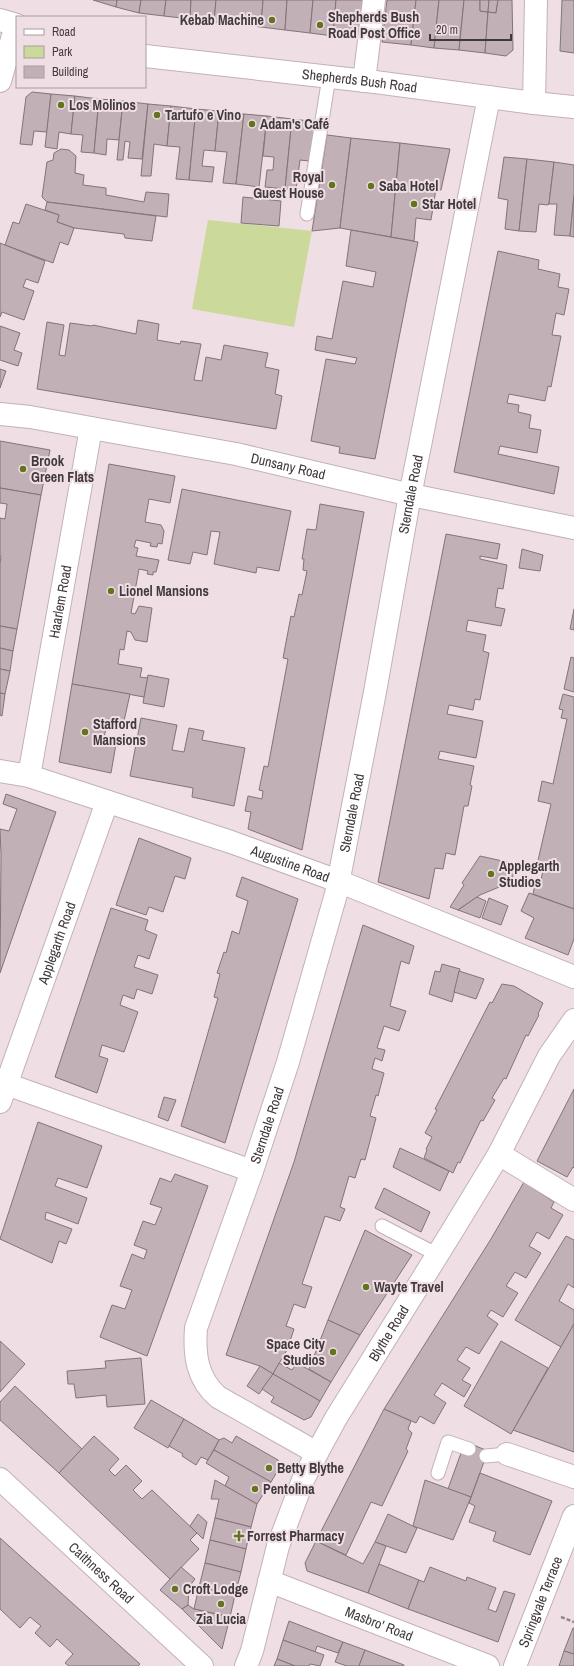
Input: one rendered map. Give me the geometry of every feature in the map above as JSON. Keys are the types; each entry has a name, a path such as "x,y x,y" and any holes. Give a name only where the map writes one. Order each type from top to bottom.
{"street":[{"path":"364,81 374,0"},
{"path":"534,103 536,0"},
{"path":"0,81 11,23"},
{"name":"Shepherds Bush Road","path":"146,56 574,107"},
{"name":"Sterndale Road","path":"317,1453 218,1397 209,1389 202,1377 197,1360 195,1344 196,1328 252,1171 288,1062 338,881 411,495 489,97"},
{"name":"Dunsany Road","path":"0,414 30,416 236,454 411,495 574,528"},
{"name":"Haarlem Road","path":"30,776 91,428"},
{"name":"Augustine Road","path":"0,771 30,776 231,842 338,881 574,976"},
{"name":"Applegarth Road","path":"107,802 3,1093 252,1171"},
{"name":"Blythe Road","path":"246,1666 252,1651 278,1546 303,1480 344,1405 499,1154 549,1056 574,1020"},
{"path":"499,1154 574,1200"},
{"path":"496,1455 574,1477"},
{"name":"Caithness Road","path":"0,1479 202,1666"},
{"name":"Springvale Terrace","path":"515,1666 574,1516"},
{"name":"Masbro' Road","path":"270,1581 488,1666"}],"lane":[{"path":"307,214 329,77"},
{"path":"382,1226 438,1255"},
{"path":"438,1473 448,1442 469,1449"}],"green space":[{"path":"208,220 312,231 294,327 192,309"}],"building":[{"path":"93,0 117,0 116,7"},
{"path":"117,0 141,0 139,13 116,7"},
{"path":"141,0 166,0 164,16 139,13"},
{"path":"166,0 191,0 190,19 164,16"},
{"path":"191,0 216,0 214,22 190,19"},
{"path":"216,0 263,0 261,27 214,22"},
{"path":"263,0 287,0 285,30 261,27"},
{"path":"287,0 313,0 310,33 285,30"},
{"path":"313,0 336,0 333,36 310,33"},
{"path":"336,0 363,0 359,39 333,36"},
{"path":"387,0 416,0 411,45 382,42"},
{"path":"416,0 439,0 434,48 411,45"},
{"path":"439,0 464,0 459,50 434,48"},
{"path":"464,0 480,0 480,11 488,12 485,53 459,50"},
{"path":"480,0 489,0 488,12 480,11"},
{"path":"489,0 498,0 496,13 488,12"},
{"path":"498,0 512,0 513,50 506,56 485,53 488,12 496,13"},
{"path":"562,0 574,0 574,53 560,51"},
{"path":"32,92 51,94 47,132 34,131 32,145 20,144 26,97"},
{"path":"51,94 75,96 71,134 59,132 57,149 45,147"},
{"path":"75,96 99,99 94,153 81,152 83,135 71,134"},
{"path":"99,99 123,101 119,140 107,139 106,155 94,153"},
{"path":"123,101 148,104 142,159 128,158 130,142 125,141 123,160 117,160"},
{"path":"148,104 171,106 167,146 154,144 151,176 141,176"},
{"path":"171,106 196,109 189,180 176,179 180,147 167,146"},
{"path":"196,109 219,111 215,151 204,150 202,166 214,167 212,182 189,180"},
{"path":"219,111 244,114 236,184 223,183 227,152 215,151"},
{"path":"244,114 267,116 259,187 236,184"},
{"path":"267,116 292,119 285,189 265,187 267,170 273,170 274,157 263,156"},
{"path":"292,119 309,121 314,129 309,161 300,160 296,190 285,189"},
{"name":"Royal Guest House","path":"327,135 351,138 340,228 312,231"},
{"name":"Saba Hotel","path":"351,138 400,143 391,237 340,228"},
{"name":"Star Hotel","path":"400,143 450,149 441,190 436,189 431,220 416,218 414,241 391,237"},
{"path":"61,149 69,150 76,156 75,173 84,175 83,185 106,188 106,195 144,202 146,192 169,194 167,217 47,202 42,197 47,162 53,160 54,153"},
{"path":"504,157 527,159 519,231 505,229 508,200 498,198"},
{"path":"527,159 554,162 549,204 539,204 536,232 519,231"},
{"path":"554,162 574,165 574,195 570,236 554,235 557,204 549,204"},
{"path":"574,195 574,237 570,236"},
{"path":"243,197 281,201 279,226 241,223"},
{"path":"47,202 156,216 152,241 125,238 124,234 74,228 57,222 59,215 45,210"},
{"path":"26,204 59,215 57,222 74,228 68,245 60,242 53,263 5,245 13,222 19,224"},
{"path":"351,230 418,242 375,459 339,453 340,447 311,441 326,359 355,364 357,358 315,350 317,336 332,339 343,281 373,287 376,272 346,266"},
{"path":"0,243 45,261 38,283 26,279 23,287 34,291 24,320 2,312 0,317"},
{"path":"498,251 539,260 538,269 560,274 558,287 569,289 564,315 556,313 552,335 561,336 551,387 548,386 545,401 509,394 507,403 519,405 518,412 531,415 529,428 541,430 537,453 500,446 498,454 559,467 554,494 454,472"},
{"path":"138,320 159,324 157,340 180,344 181,341 201,344 194,380 202,381 206,357 221,360 224,345 268,353 265,367 279,370 275,394 282,396 276,429 37,389 47,322 64,325 59,355 65,356 70,323 93,325 136,334"},
{"path":"0,326 20,333 14,350 22,353 18,366 0,360"},
{"path":"0,369 6,371 0,388"},
{"name":"Brook Green Flats","path":"0,441 50,450 41,495 0,488"},
{"name":"Lionel Mansions","path":"109,464 175,476 170,503 149,499 145,522 161,525 164,531 162,544 158,543 157,547 150,546 151,543 136,540 134,547 138,548 136,556 159,560 156,572 153,572 153,575 147,574 148,571 139,569 131,613 135,614 139,606 152,608 147,642 135,640 131,632 127,631 124,650 120,649 118,664 142,668 140,677 148,678 144,697 72,684"},
{"path":"0,488 41,495 17,629 0,626 0,518 5,519 7,504 0,503"},
{"path":"182,489 291,511 279,571 257,567 256,573 214,564 220,532 211,531 207,555 193,552 190,564 168,560"},
{"path":"320,504 364,512 302,850 248,829 251,812 245,811 248,796 262,799 263,791 259,790 264,766 268,767 288,659 283,658 291,616 294,617 299,594 302,595 307,571 303,570 304,559 302,559 307,529 316,530"},
{"path":"446,534 500,544 497,559 480,556 480,559 507,565 503,589 498,588 495,607 505,609 501,626 468,620 466,631 486,635 483,651 489,653 480,700 475,699 473,710 449,705 447,714 483,721 476,758 440,751 438,759 474,766 468,806 464,806 455,855 446,853 443,869 435,868 429,899 378,882"},
{"path":"522,549 543,555 540,571 519,568"},
{"path":"574,609 574,630 570,629"},
{"path":"0,626 17,629 13,651 0,648"},
{"path":"0,648 13,651 10,671 0,669"},
{"path":"571,657 574,658 574,692 564,689"},
{"path":"0,669 10,671 5,694 0,693"},
{"path":"148,675 169,679 164,707 143,703"},
{"name":"Stafford Mansions","path":"72,684 130,694 124,721 108,719 103,742 116,744 111,773 59,762"},
{"path":"0,693 5,694 2,716 0,715"},
{"path":"563,694 574,697 574,909 533,894 536,879 541,880 543,870 536,869 551,804 538,801 542,781 553,784 567,719 561,718 563,710 559,709"},
{"path":"141,718 177,725 172,750 184,752 189,728 204,731 202,740 245,748 234,806 192,797 193,788 130,776"},
{"path":"6,794 56,812 0,973 0,829 9,831 17,809 3,804"},
{"path":"139,838 191,858 185,879 175,876 163,912 149,907 146,915 116,905"},
{"name":"Applegarth Studios","path":"480,856 516,864 510,887 504,885 480,895 458,910 450,907 464,885 462,883"},
{"path":"242,877 298,899 225,1143 181,1126 218,998 214,997 220,974 217,973 224,952 226,953 232,931 239,934 248,901 236,896"},
{"path":"529,893 574,909 574,939 568,955 525,938 534,918 521,911"},
{"path":"477,897 486,901 480,918 458,910"},
{"path":"489,898 508,906 501,925 482,918"},
{"path":"111,908 148,920 145,930 157,935 149,959 138,955 134,967 158,975 152,994 137,989 134,999 123,995 120,1005 138,1012 124,1052 102,1045 99,1056 108,1059 97,1093 55,1077"},
{"path":"363,925 414,946 409,964 401,961 390,1006 406,1011 399,1031 384,1026 377,1048 385,1050 382,1061 375,1058 372,1069 384,1073 378,1096 376,1095 370,1116 376,1118 365,1160 361,1159 355,1178 349,1176 340,1207 345,1209 340,1221 325,1216 302,1284 312,1287 305,1308 294,1304 286,1326 294,1329 287,1350 273,1374 260,1366 226,1355 294,1162"},
{"path":"442,964 460,969 452,1002 429,994 435,971 440,972"},
{"path":"459,971 484,979 476,999 454,992"},
{"path":"502,984 514,986 543,1003 538,1014 539,1015 528,1036 526,1035 506,1079 504,1078 492,1098 495,1100 483,1121 481,1120 460,1163 458,1162 453,1173 424,1158 426,1149 432,1137 425,1133 437,1110 435,1109 490,1002 492,1003"},
{"path":"574,1089 574,1168 573,1167 567,1177 537,1161"},
{"path":"164,1097 176,1100 168,1121 158,1117"},
{"path":"38,1122 102,1146 87,1188 58,1178 55,1186 87,1198 78,1224 46,1212 45,1219 72,1229 66,1244 59,1241 52,1263 0,1239"},
{"path":"400,1148 449,1171 440,1191 393,1167"},
{"path":"175,1174 208,1186 147,1356 100,1337 112,1305 125,1309 132,1290 120,1286 132,1254 144,1259 147,1250 134,1245 143,1221 155,1225 162,1208 150,1204 160,1178 171,1182"},
{"path":"524,1182 554,1202 551,1208 563,1215 549,1239 537,1232 529,1246 541,1253 526,1278 515,1272 506,1286 518,1293 503,1317 491,1310 487,1316 498,1324 479,1354 466,1347 457,1360 470,1368 462,1380 471,1385 464,1397 442,1383 434,1395 446,1403 434,1424 420,1416 416,1423 384,1409 491,1239"},
{"path":"384,1188 430,1212 421,1232 375,1208"},
{"name":"Wayte Travel","path":"365,1230 412,1255 360,1335 328,1320"},
{"path":"566,1236 574,1240 574,1288 568,1284 559,1301 574,1310 574,1324 561,1347 515,1320"},
{"name":"Space City Studios","path":"328,1320 360,1335 331,1382 309,1369"},
{"path":"574,1324 574,1452 513,1430"},
{"path":"0,1341 25,1364 0,1392"},
{"path":"501,1341 548,1368 511,1434 464,1406"},
{"path":"141,1358 145,1404 107,1407 106,1395 76,1398 74,1384 68,1384 67,1371 106,1368 105,1361"},
{"path":"279,1363 292,1370 297,1363 331,1382 320,1401 273,1374"},
{"path":"260,1366 273,1374 259,1394 247,1386"},
{"path":"273,1374 320,1401 311,1417 304,1420 271,1402 274,1397 262,1389"},
{"path":"15,1386 82,1449 59,1473 0,1420 0,1402"},
{"path":"151,1400 184,1419 168,1448 134,1428"},
{"path":"384,1409 411,1421 408,1429 412,1433 406,1449 408,1451 382,1506 371,1502 346,1555 316,1541"},
{"path":"184,1419 219,1440 208,1460 201,1457 196,1465 182,1456 183,1454 169,1446"},
{"path":"94,1436 119,1459 109,1470 115,1476 126,1465 142,1481 133,1490 142,1499 152,1490 197,1533 190,1540 199,1549 170,1579 59,1473"},
{"path":"236,1436 278,1460 280,1467 271,1482 214,1450 219,1440 224,1438 232,1443"},
{"path":"471,1444 488,1451 471,1497 448,1489 461,1453"},
{"path":"214,1450 271,1482 257,1504 225,1486 229,1477 206,1463"},
{"path":"480,1473 552,1501 530,1555 493,1541 496,1532 469,1522 475,1506 469,1503"},
{"path":"215,1480 257,1504 251,1527 215,1518 219,1499 211,1499"},
{"path":"425,1480 471,1497 453,1540 413,1526"},
{"path":"198,1514 207,1522 203,1539 190,1526"},
{"path":"388,1514 417,1528 406,1553 375,1542"},
{"path":"215,1518 251,1527 246,1549 210,1540"},
{"path":"0,1538 140,1664 138,1666 69,1666 65,1663 73,1654 57,1639 50,1647 35,1633 41,1626 30,1617 20,1628 0,1609"},
{"path":"210,1540 246,1549 241,1572 205,1563"},
{"path":"316,1541 363,1564 375,1542 386,1546 368,1593 307,1571 305,1563"},
{"path":"205,1563 241,1572 235,1595 199,1587"},
{"path":"379,1564 419,1580 408,1609 368,1593"},
{"name":"Croft Lodge","path":"181,1567 195,1579 189,1587 188,1605 182,1609 160,1590"},
{"path":"430,1567 466,1581 467,1577 496,1588 488,1609 496,1612 504,1591 515,1594 498,1642 408,1609 419,1580 424,1582"},
{"path":"199,1587 235,1595 230,1617 194,1609"},
{"path":"188,1605 194,1609 230,1617 222,1649 182,1609"},
{"path":"289,1621 343,1642 338,1653 317,1646 315,1652 283,1640"},
{"path":"574,1628 574,1654 564,1651"},
{"path":"283,1640 324,1655 320,1666 310,1664 309,1666 295,1666 277,1659"},
{"path":"343,1642 365,1650 359,1666 347,1666 335,1662"},
{"path":"365,1650 404,1665 404,1666 359,1666"},
{"path":"564,1651 574,1654 574,1666 559,1666"},
{"path":"277,1659 295,1666 274,1666"}],"place":[{"name":"Kebab Machine","path":"272,20"},
{"name":"Shepherds Bush Road Post Office","path":"320,25"},
{"name":"Los Molinos","path":"61,105"},
{"name":"Tartufo e Vino","path":"157,115"},
{"name":"Adam's Café","path":"252,124"},
{"name":"Royal Guest House","path":"332,185"},
{"name":"Saba Hotel","path":"371,186"},
{"name":"Star Hotel","path":"414,204"},
{"name":"Brook Green Flats","path":"23,469"},
{"name":"Lionel Mansions","path":"111,591"},
{"name":"Stafford Mansions","path":"85,732"},
{"name":"Applegarth Studios","path":"491,874"},
{"name":"Wayte Travel","path":"366,1287"},
{"name":"Space City Studios","path":"333,1352"},
{"name":"Betty Blythe","path":"269,1468"},
{"name":"Pentolina","path":"255,1489"},
{"name":"Forrest Pharmacy","path":"239,1536"},
{"name":"Croft Lodge","path":"175,1589"},
{"name":"Zia Lucia","path":"221,1604"}]}
